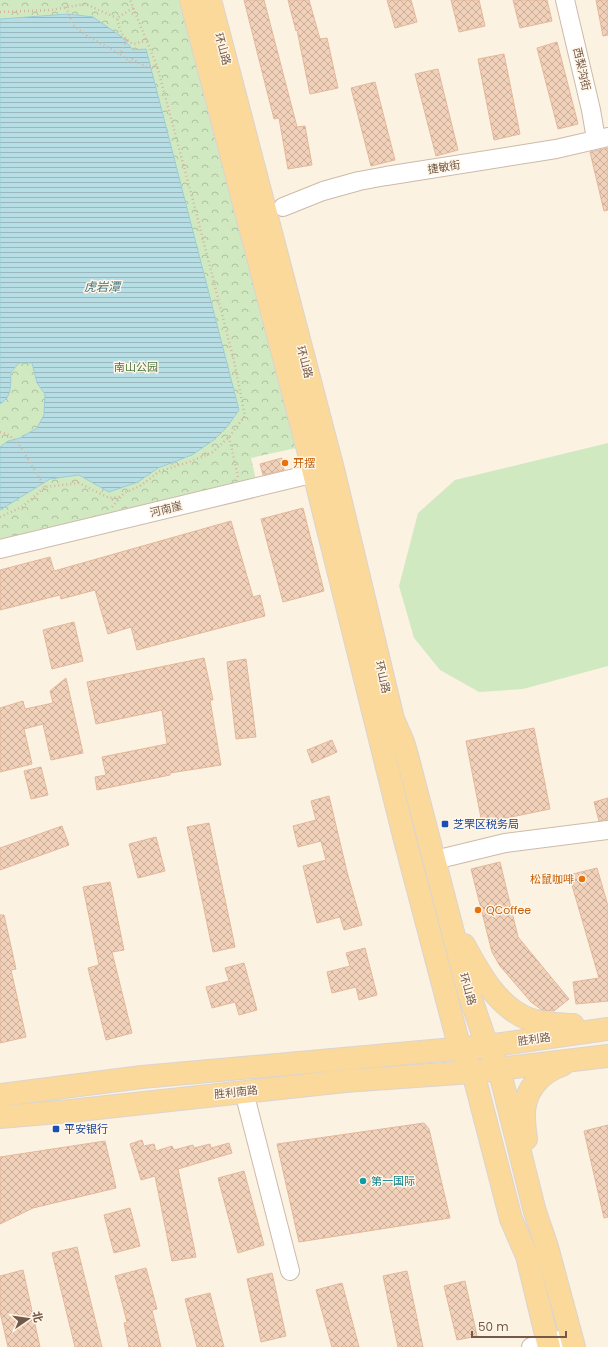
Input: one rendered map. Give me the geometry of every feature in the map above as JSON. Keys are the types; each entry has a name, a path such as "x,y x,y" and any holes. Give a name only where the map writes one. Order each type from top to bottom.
{"main road":[{"name":"环山路","path":"191,0 393,719 403,742 408,759 468,990 487,1046 499,1069 532,1198 573,1342"},
{"name":"环山路","path":"210,0 323,471 386,765 460,1049 473,1072 511,1219 527,1256 542,1346"},
{"path":"386,765 408,759"},
{"path":"444,896 462,941 482,978 504,1004 525,1018 548,1024 608,1028"},
{"name":"胜利路","path":"460,1049 608,1028"},
{"name":"胜利南路","path":"0,1095 142,1077 460,1049"},
{"path":"473,1072 608,1056"},
{"path":"532,1198 524,1115 527,1096 535,1082 543,1074 556,1067 578,1060"},
{"name":"胜利南路","path":"0,1117 70,1111 345,1081 473,1072"}],"street":[{"name":"西梨沟街","path":"565,0 591,110 602,138"},
{"name":"捷敏街","path":"283,207 323,191 359,181 556,149 602,138"},
{"name":"河南崖","path":"0,549 323,471"},
{"path":"435,860 505,843 608,830"},
{"path":"244,1092 290,1271"},
{"path":"542,1346 573,1342"}],"path":[{"path":"108,523 112,507 124,493 140,486 160,471 192,461 213,452 229,437 245,416 234,361 157,66 130,0"},
{"path":"0,12 51,10 85,4 117,18"},
{"path":"66,7 73,25 87,36 120,54 130,62 132,59 146,67 157,66"},
{"path":"117,18 133,8"},
{"path":"117,18 120,32 127,40 133,44 146,41"},
{"path":"120,54 127,40"},
{"path":"0,432 9,435 18,444 45,486"},
{"path":"229,437 240,491"},
{"path":"0,517 22,507 45,486 79,483 109,498 121,497"}],"green space":[{"name":"虎岩潭","path":"0,0 181,0 296,448 251,458 256,480 0,540"},
{"path":"608,443 608,666 523,689 479,692 440,670 414,638 399,586 418,513 455,480"}],"water":[{"name":"虎岩潭","path":"68,14 93,17 122,37 133,50 146,49 239,410 227,427 215,439 192,455 158,468 138,482 109,492 79,475 50,479 0,510 0,447 8,441 20,438 37,428 44,415 45,394 37,383 32,363 19,363 11,372 11,386 9,394 0,404 0,19"}],"building":[{"path":"244,0 264,0 297,127 305,126 312,165 288,169 279,118 274,119"},
{"path":"288,0 309,0 320,39 327,38 338,88 310,94 297,30 296,31"},
{"path":"387,0 411,0 417,22 395,28"},
{"path":"451,0 479,0 485,26 459,32"},
{"path":"513,0 547,0 552,21 520,28"},
{"path":"596,0 608,0 608,35 603,36"},
{"path":"557,42 578,124 558,129 537,48"},
{"path":"504,54 520,134 494,140 478,59"},
{"path":"438,69 458,150 436,156 415,74"},
{"path":"375,82 395,160 371,166 351,88"},
{"path":"608,148 608,210 604,211 590,152"},
{"path":"282,458 284,470 263,475 260,464"},
{"path":"303,508 324,591 283,602 261,519"},
{"path":"231,521 253,597 260,595 265,616 137,650 131,627 108,634 95,590 61,599 60,595 0,610 0,570 50,557 54,571"},
{"path":"74,622 83,661 52,669 43,630"},
{"path":"204,658 213,700 210,700 221,765 170,773 170,775 97,790 95,777 106,775 102,757 167,744 162,710 96,724 87,682"},
{"path":"246,659 256,737 236,739 227,662"},
{"path":"66,678 83,753 51,760 43,724 24,729 32,764 0,772 0,708 23,701 25,709 53,703 50,691"},
{"path":"534,728 550,809 482,823 466,741"},
{"path":"332,740 337,752 312,763 307,750"},
{"path":"41,767 48,795 31,799 24,771"},
{"path":"329,796 347,872 362,925 344,930 340,917 317,923 303,866 326,860 321,841 298,847 293,826 316,820 311,801"},
{"path":"608,798 608,819 599,821 594,802"},
{"path":"209,823 235,947 213,952 187,827"},
{"path":"62,826 69,845 0,870 0,848"},
{"path":"156,837 165,871 138,878 129,844"},
{"path":"500,862 518,937 569,999 554,1011 542,1010 531,1002 500,966 492,952 471,869"},
{"path":"597,868 608,906 608,1001 576,1004 573,982 599,978 569,875"},
{"path":"110,882 124,950 112,952 132,1033 106,1040 88,968 99,965 83,887"},
{"path":"0,915 4,915 16,969 11,970 26,1037 0,1043"},
{"path":"365,948 377,995 359,1000 356,987 332,993 327,972 350,966 346,953"},
{"path":"244,963 257,1010 239,1015 235,1002 212,1008 206,987 229,981 225,968"},
{"name":"第一国际","path":"424,1123 429,1129 450,1218 299,1242 277,1144"},
{"path":"608,1125 608,1217 604,1218 584,1131"},
{"path":"142,1140 144,1146 154,1144 156,1151 172,1146 174,1150 193,1145 194,1148 210,1144 211,1148 229,1143 232,1153 178,1169 196,1257 172,1261 155,1176 141,1180 130,1144"},
{"path":"105,1141 116,1188 33,1208 0,1224 0,1157"},
{"path":"244,1171 264,1245 238,1253 218,1178"},
{"path":"130,1208 140,1246 114,1253 104,1215"},
{"path":"77,1247 102,1347 75,1347 52,1253"},
{"path":"146,1268 157,1309 152,1310 161,1347 129,1347 124,1323 127,1322 115,1276"},
{"path":"23,1270 40,1347 8,1347 0,1312 0,1276"},
{"path":"407,1271 423,1347 398,1347 383,1276"},
{"path":"272,1273 286,1336 261,1342 247,1279"},
{"path":"465,1281 477,1336 457,1340 444,1286"},
{"path":"342,1283 359,1347 332,1347 316,1290"},
{"path":"210,1293 224,1347 197,1347 185,1299"}],"place":[{"name":"开摆","path":"285,463"},
{"name":"芝罘区税务局","path":"445,824"},
{"name":"松鼠咖啡","path":"582,879"},
{"name":"QCoffee","path":"478,910"},
{"name":"平安银行","path":"56,1129"},
{"name":"第一国际","path":"363,1181"}],"park label":[{"name":"南山公园","path":"136,367"}]}
